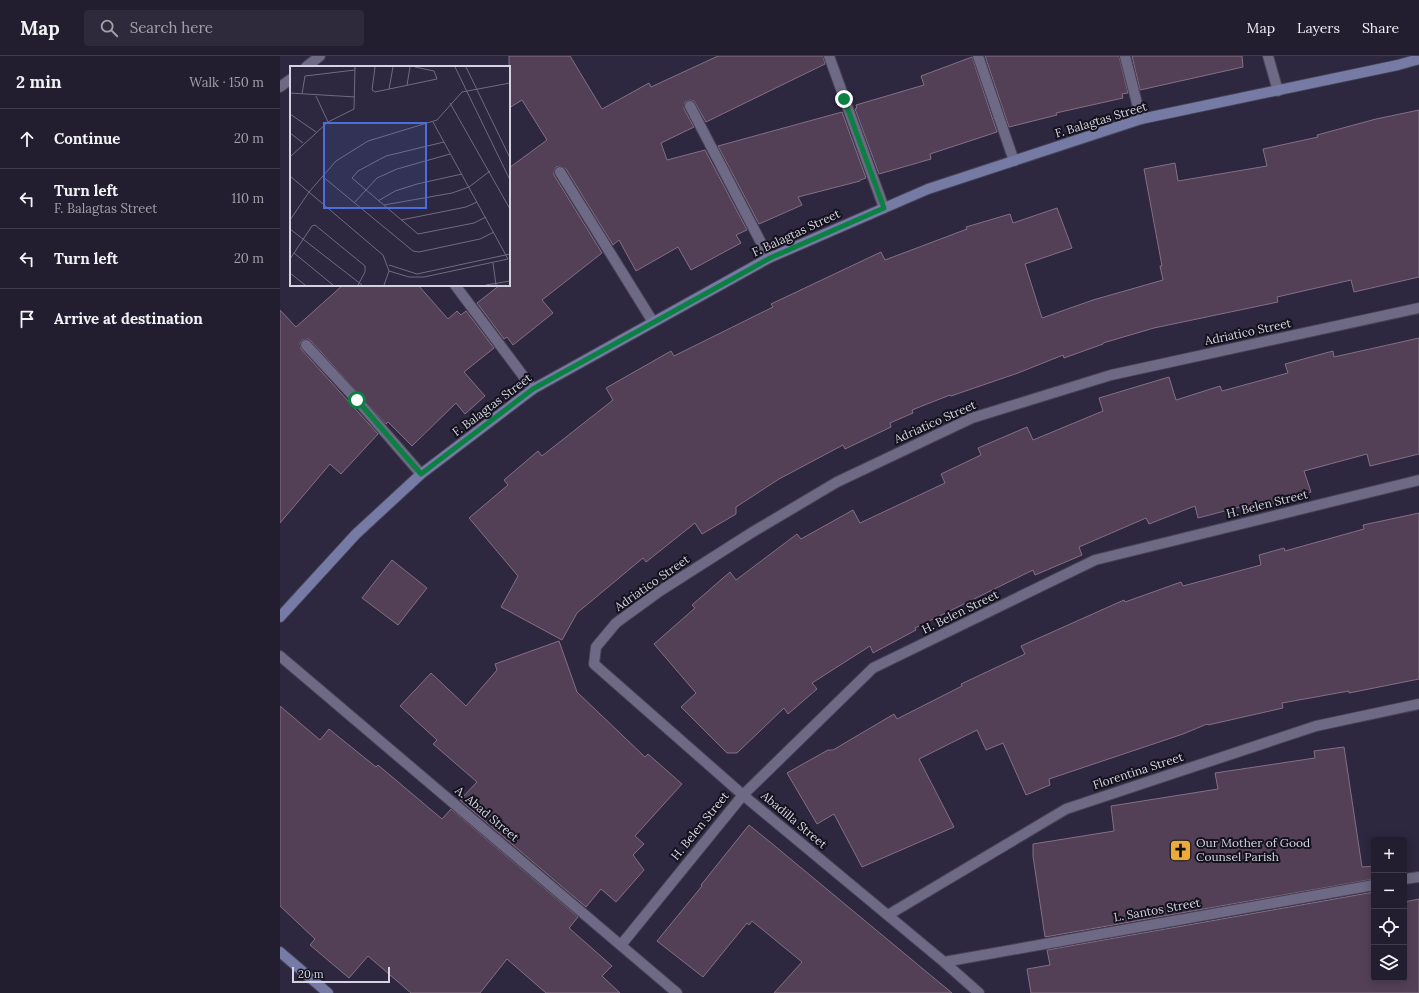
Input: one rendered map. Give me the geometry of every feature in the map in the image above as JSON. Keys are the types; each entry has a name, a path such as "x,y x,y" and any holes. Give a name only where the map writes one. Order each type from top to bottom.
{"main road":[{"name":"F. Balagtas Street","path":"280,617 356,534 421,474 533,389 770,258 928,189 1141,119 1398,65 1417,58"},
{"path":"280,952 328,993"}],"street":[{"path":"307,66 320,56"},
{"path":"829,56 884,208"},
{"path":"978,56 1014,161"},
{"path":"1125,56 1141,119"},
{"path":"1268,56 1278,91"},
{"path":"280,87 290,80"},
{"path":"690,106 770,258"},
{"path":"560,172 653,322"},
{"path":"456,286 533,389"},
{"name":"Adriatico Street","path":"594,664 596,647 616,623 660,591 751,533 837,482 972,418 1111,375 1419,308"},
{"path":"306,345 357,400 421,474"},
{"name":"H. Belen Street","path":"621,945 743,795 873,668 1095,560 1419,480"},
{"name":"A. Abad Street","path":"280,656 677,993"},
{"name":"Abadilla Street","path":"594,664 743,795 888,915 979,993"},
{"name":"Florentina Street","path":"888,915 1066,809 1316,726 1419,704"},
{"path":"1407,879 1419,877"},
{"name":"L. Santos Street","path":"944,962 1371,886"}],"building":[{"path":"509,56 570,56 602,109 649,83 651,87 718,56 823,56 825,64 706,122 694,101 690,100 685,102 684,109 694,127 661,143 667,160 705,150 747,230 736,235 741,243 691,270 678,247 636,271 619,240 613,245 566,169 560,166 556,167 554,175 602,253 542,300 553,313 513,345 507,337 504,339 477,303 499,286 510,286 510,167 547,140 522,100 510,107"},
{"path":"985,56 1119,56 1128,93 1122,94 1123,98 1056,113 1057,115 1009,127"},
{"path":"1132,56 1242,56 1243,67 1140,90"},
{"path":"972,57 997,132 930,154 931,159 879,174 855,109 857,108 856,105 924,85 921,76"},
{"path":"1419,110 1419,277 1354,292 1351,280 1277,297 1278,302 1154,328 1103,343 1064,358 1063,355 1018,373 951,396 950,395 912,410 913,413 890,423 891,427 845,449 843,445 779,479 736,507 736,514 702,534 695,523 646,562 643,558 577,613 562,640 501,607 518,576 469,518 508,485 504,480 538,451 542,456 613,400 606,388 671,351 674,356 773,307 771,304 881,252 885,260 967,229 966,227 1010,214 1013,223 1057,208 1072,248 1025,264 1042,318 1093,300 1163,280 1160,266 1162,266 1144,169 1175,163 1178,181 1267,166 1263,149 1318,137 1317,135 1376,119"},
{"path":"842,112 866,178 860,181 798,197 802,205 759,224 718,146"},
{"path":"342,286 419,286 448,319 457,311 461,315 466,311 494,348 464,372 485,396 465,414 456,403 412,446 388,422 386,424 311,341 308,339 302,340 300,343 301,349 378,434 341,474 330,464 280,523 280,310 296,327"},
{"path":"1419,338 1419,454 1370,466 1367,454 1304,471 1311,492 1261,507 1259,502 1198,518 1195,506 1149,524 1146,518 1079,547 1082,555 1035,575 1033,570 915,628 916,630 873,653 870,646 812,683 817,689 788,714 784,708 737,753 727,753 681,707 696,693 654,644 695,608 692,605 730,572 736,580 797,534 801,539 853,510 860,523 945,483 941,474 981,455 978,448 1027,427 1033,440 1103,411 1099,398 1169,377 1176,400 1220,386 1222,391 1288,373 1285,364 1333,351 1334,357"},
{"path":"1419,513 1419,679 1349,693 1349,691 1282,703 1283,708 1207,724 1183,734 1049,779 1050,785 1026,795 1003,743 986,750 977,730 919,759 954,827 862,867 834,814 817,824 787,773 828,750 833,750 894,714 897,719 962,686 961,684 1025,654 1021,646 1124,600 1125,602 1181,582 1183,586 1261,565 1259,555 1284,548 1285,551 1364,529 1363,525"},
{"path":"392,560 427,588 398,625 362,598"},
{"path":"559,641 577,692 645,757 648,754 682,784 635,836 644,844 633,855 644,870 616,902 601,889 586,907 460,800 477,782 433,744 437,740 400,706 431,673 466,706 497,670 495,664"},
{"path":"280,706 320,740 329,729 376,767 378,765 442,819 451,809 578,917 569,928 612,966 602,976 620,993 546,993 507,959 480,993 411,993 368,956 349,978 310,945 315,939 280,906"},
{"path":"1344,747 1362,867 1371,866 1371,880 1045,937 1033,856 1033,844 1114,831 1111,806 1218,789 1215,773 1315,758 1314,751"},
{"path":"749,825 952,993 774,993 802,962 752,921 749,925 747,923 703,977 657,941"},
{"path":"1371,893 1371,981 1407,981 1407,901 1419,899 1419,993 1031,993 1027,969 1050,965 1047,950"}],"place":[{"name":"Our Mother of Good Counsel Parish","path":"1180,850"}],"route":[{"path":"357,400 421,474 533,389 770,258 884,208 844,99"}]}
